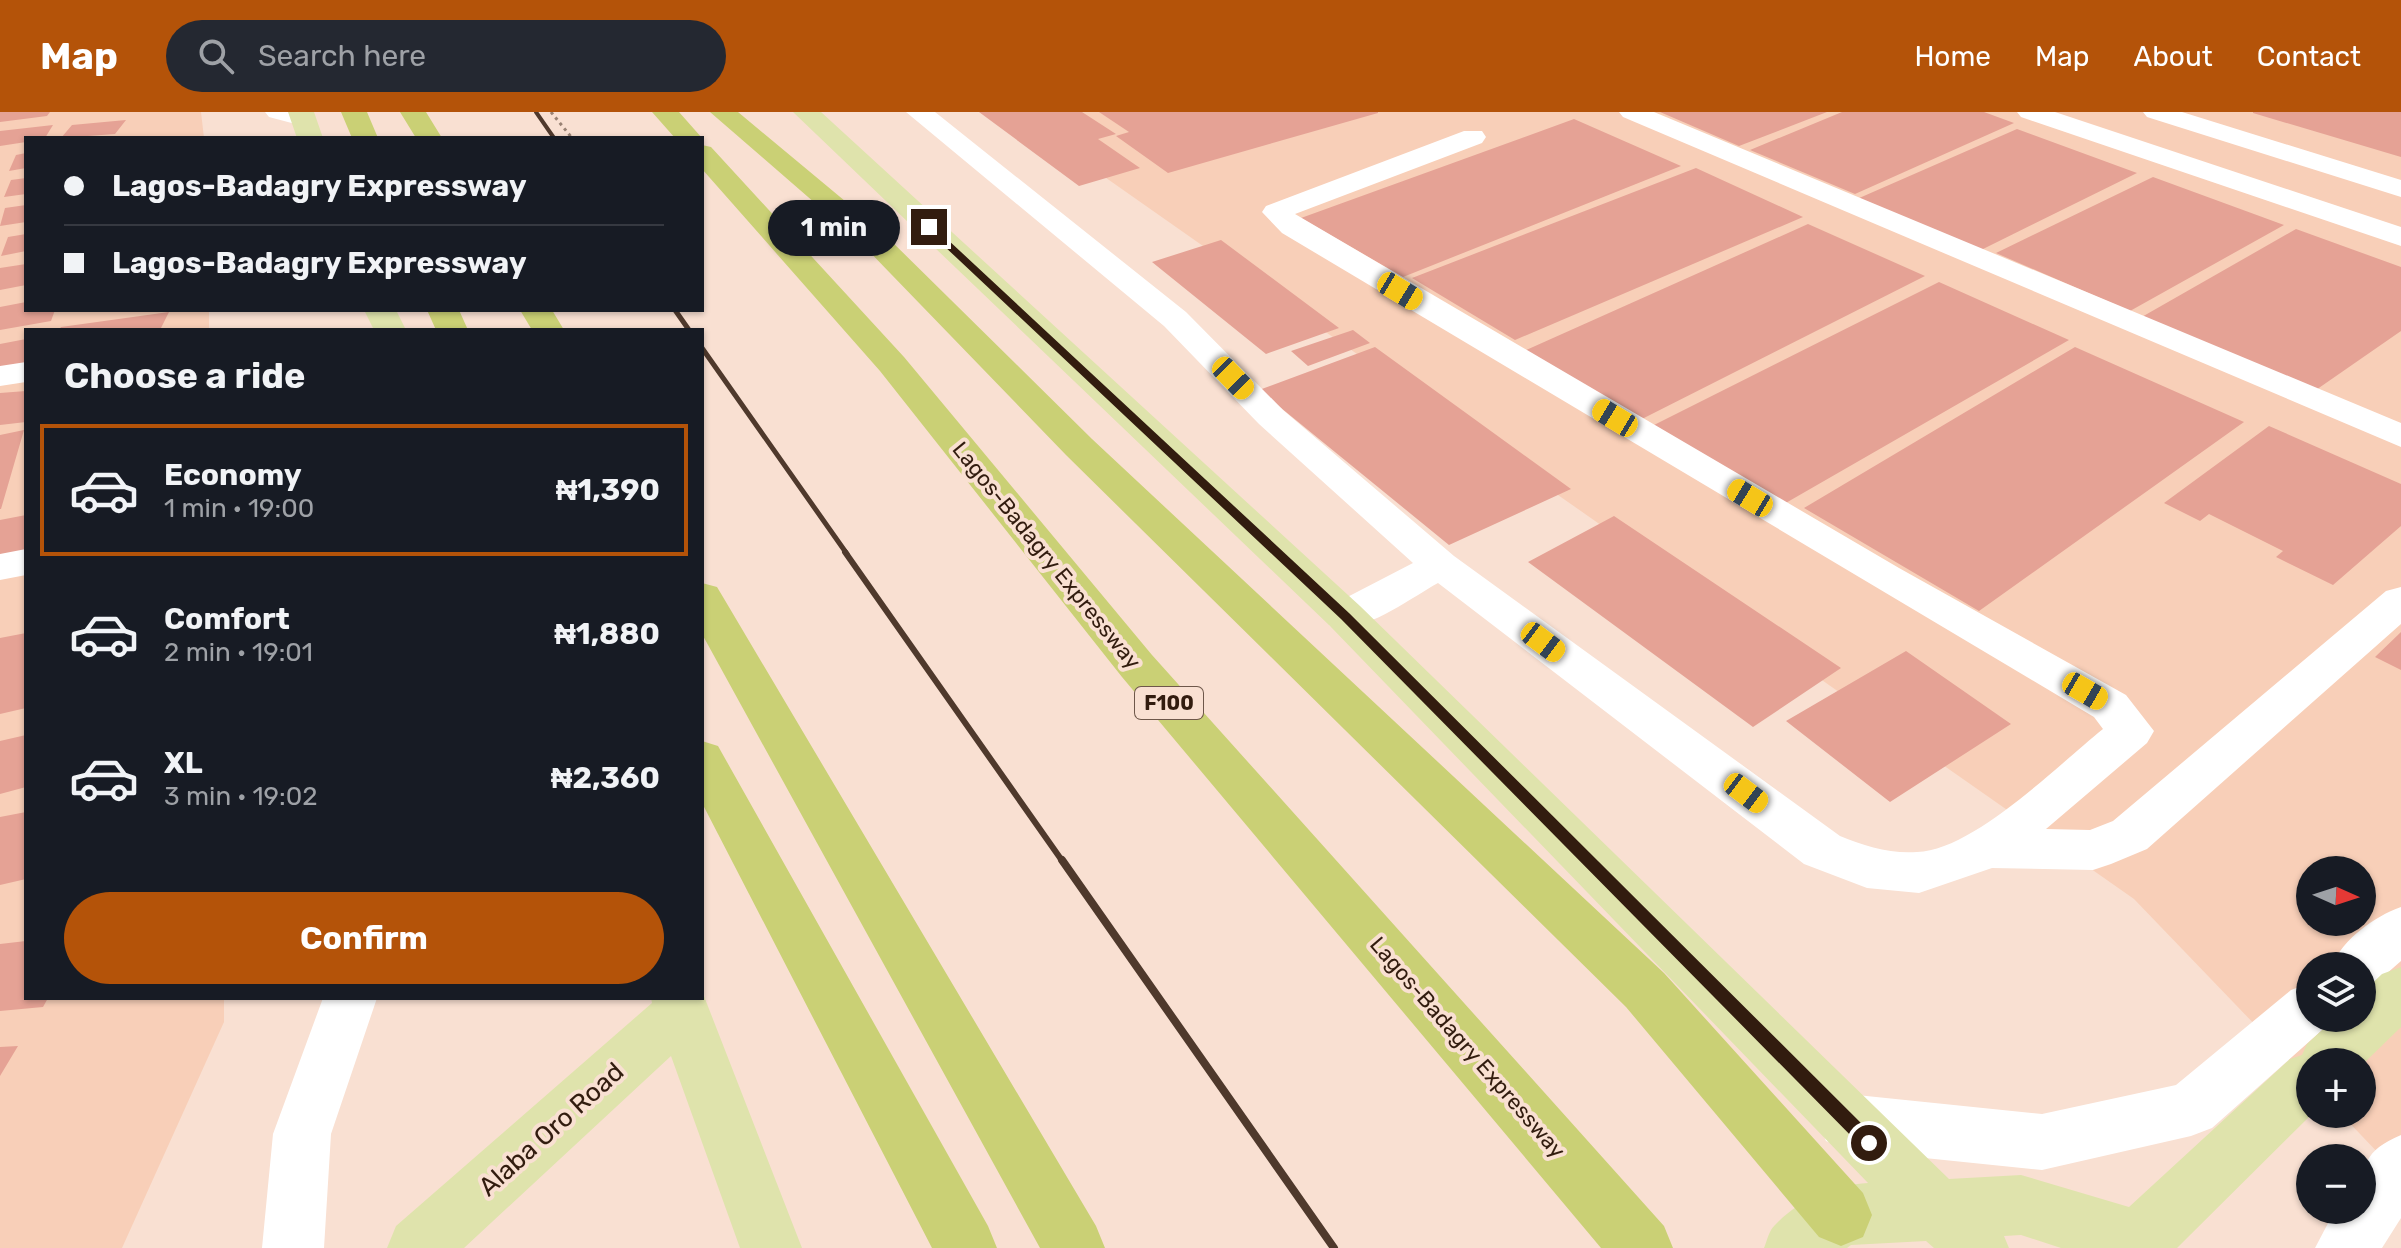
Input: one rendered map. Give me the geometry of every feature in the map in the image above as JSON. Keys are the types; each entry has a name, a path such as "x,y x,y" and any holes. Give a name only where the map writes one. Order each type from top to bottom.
{"highway":[{"path":"354,112 364,136"},
{"path":"413,112 428,136"},
{"path":"665,112 687,136"},
{"path":"723,112 871,237 1079,447 1645,990 1818,1231"},
{"name":"Lagos-Badagry Expressway","path":"704,155 892,364 1137,666 1642,1248"},
{"path":"704,600 1074,1248"},
{"path":"704,762 966,1248"}],"main road":[{"path":"806,112 1345,616 1847,1122 1978,1248"},
{"path":"2342,1048 2401,991"},
{"path":"681,1004 771,1248"},
{"name":"Alaba Oro Road","path":"418,1248 681,1004"},
{"path":"1818,1231 2021,1205 2142,1244 2296,1092"}],"street":[{"path":"919,112 1175,319 1271,417 1440,565 1822,850 1867,868 1919,873 1991,848 2093,850 2130,835 2401,601"},
{"path":"1632,112 2401,436"},
{"path":"2030,112 2401,237"},
{"path":"2156,112 2401,189"},
{"path":"1473,137 1276,212 1292,227 2110,706 2131,731 1991,848"},
{"path":"0,376 24,372"},
{"path":"0,567 24,562"},
{"path":"1345,616 1440,565"},
{"path":"2374,952 2401,929"},
{"path":"293,1248 302,1134 349,1000"},
{"path":"1847,1122 2042,1142 2191,1109 2296,1019"},
{"path":"2346,1248 2401,1164"}],"path":[{"path":"551,112 570,136"}],"shaded area":[{"path":"0,112 201,112 204,136 24,136 24,312 209,312 209,328 24,328 24,1000 224,1000 224,1022 122,1248 0,1248"},
{"path":"1012,112 2401,112 2401,1177 2376,1151 2376,1144 2370,1144 2354,1128 2376,1128 2376,1048 2296,1048 2296,1067 2134,899"}],"building":[{"path":"0,112 50,112 47,116 0,122"},
{"path":"979,112 1082,112 1116,134 1098,139 1140,168 1079,186"},
{"path":"1099,112 1378,113 1168,173 1116,136 1129,132"},
{"path":"1660,112 1827,112 1739,146"},
{"path":"1842,112 1984,112 2014,123 1855,194 1750,150"},
{"path":"2401,112 2401,157 2253,113"},
{"path":"1574,119 1681,166 1403,277 1301,218"},
{"path":"126,120 115,134 63,136 72,125"},
{"path":"53,125 46,136 24,136 24,142 0,146 0,131"},
{"path":"2017,129 2137,173 1979,251 1857,199"},
{"path":"24,153 24,168 9,171 16,155"},
{"path":"1696,168 1803,217 1515,340 1412,278"},
{"path":"2153,177 2284,225 2130,311 1996,253"},
{"path":"24,178 24,194 4,197 11,180"},
{"path":"24,205 24,222 0,226 5,208"},
{"path":"1808,224 1925,276 1640,420 1524,351"},
{"path":"2296,229 2401,267 2401,331 2313,392 2140,318"},
{"path":"24,234 24,251 1,256 8,237"},
{"path":"1221,240 1339,328 1266,354 1152,262"},
{"path":"24,264 24,285 0,290 0,268"},
{"path":"1939,282 2069,340 1784,504 1654,425"},
{"path":"24,302 24,312 54,312 51,321 0,330 0,307"},
{"path":"169,312 161,328 61,327"},
{"path":"1353,330 1370,343 1308,366 1291,351"},
{"path":"24,339 24,366 0,370 0,344"},
{"path":"1375,347 1571,489 1449,545 1259,390"},
{"path":"2075,347 2244,422 1979,611 1804,508"},
{"path":"24,391 24,422 0,425 0,393"},
{"path":"2269,426 2401,484 2401,526 2333,585 2276,557 2283,551 2209,514 2200,521 2164,503"},
{"path":"24,430 1,509 0,509 0,435"},
{"path":"24,515 24,552 0,557 0,520"},
{"path":"1614,516 1841,668 1753,727 1528,562"},
{"path":"2401,632 2401,670 2375,657"},
{"path":"24,633 24,708 0,714 0,638"},
{"path":"1906,651 2011,724 1890,802 1786,721"},
{"path":"24,735 24,788 0,794 0,741"},
{"path":"24,812 24,879 0,885 0,817"},
{"path":"24,941 24,1000 47,1000 43,1007 0,1011 0,944"},
{"path":"18,1046 0,1076 0,1047"}],"railway":[{"path":"536,112 553,136"},
{"path":"676,312 688,328"},
{"path":"704,351 847,554"},
{"path":"845,552 1063,862"},
{"path":"1062,860 1334,1248"}],"route":[{"path":"929,227 1345,616 1869,1143"}]}
